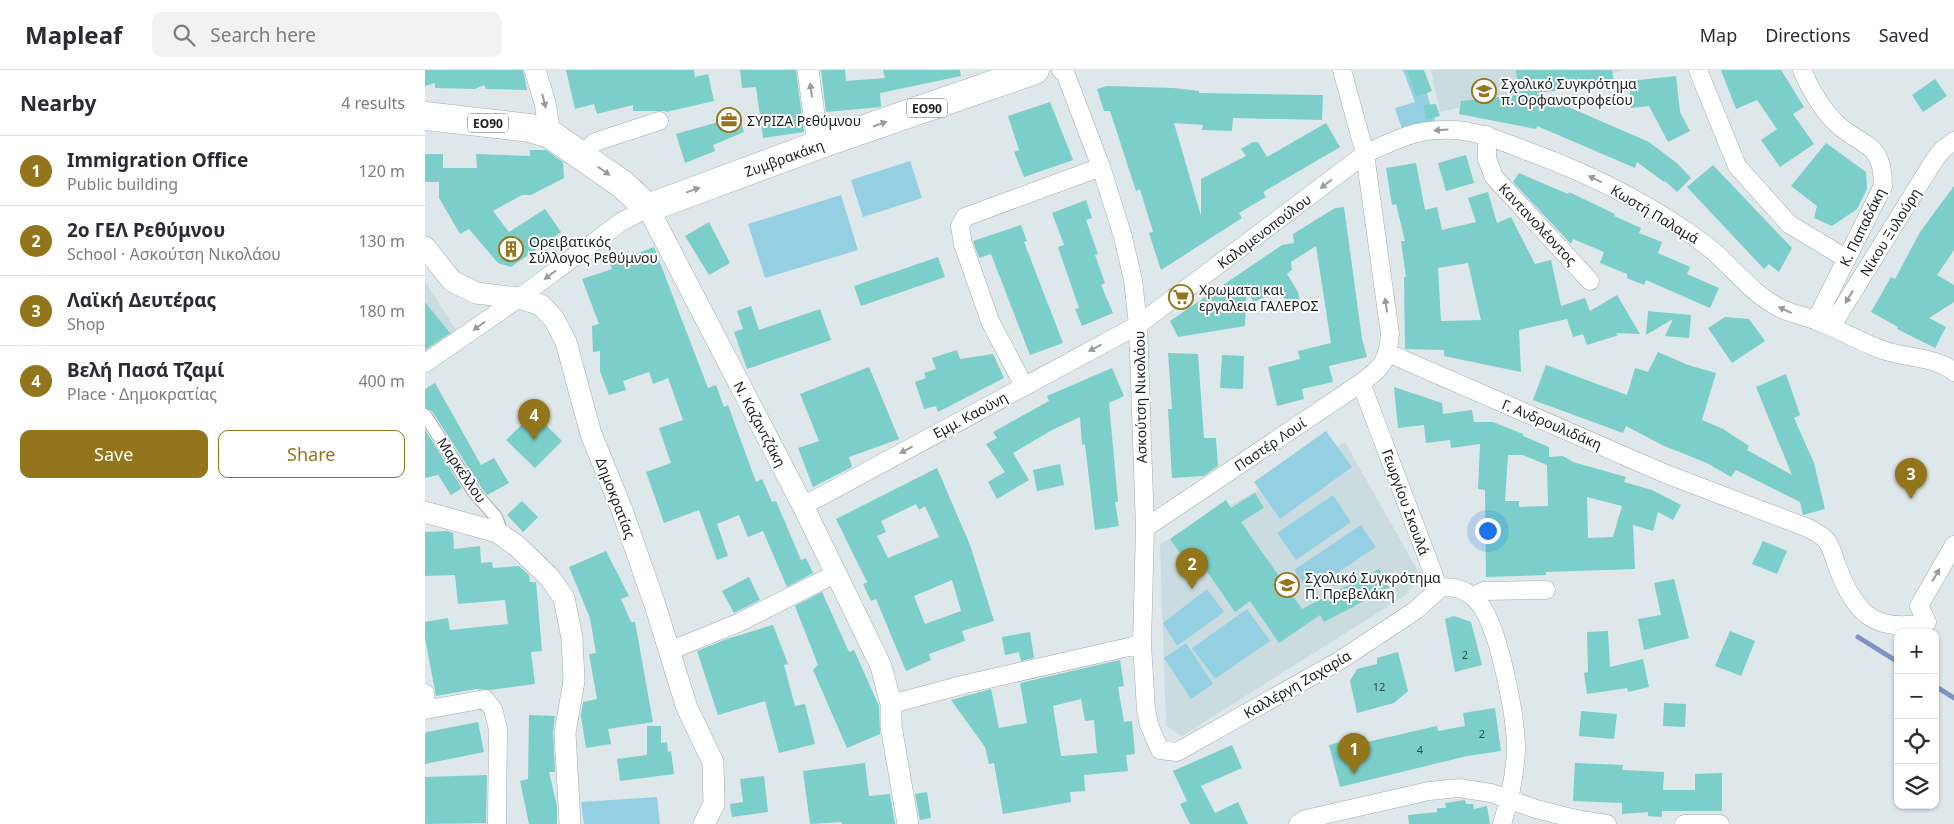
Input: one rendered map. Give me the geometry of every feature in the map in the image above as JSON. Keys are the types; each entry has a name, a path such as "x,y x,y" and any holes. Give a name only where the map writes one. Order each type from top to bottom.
{"main road":[{"name":"Ζυμβρακάκη","path":"648,208 817,145 1035,70"},
{"name":"ΕΟ90","path":"425,116 530,128 550,134"},
{"name":"Ν. Καζαντζάκη","path":"550,134 622,184 648,208"}],"street":[{"path":"535,70 545,103 550,134"},
{"path":"808,70 817,145"},
{"name":"Ασκούτση Νικολάου","path":"1061,70 1067,75 1101,167 1125,245 1133,280 1138,325 1145,528 1142,644 1146,710 1154,736"},
{"path":"1342,70 1365,154 1389,334 1388,353"},
{"path":"1698,70 1737,166 1789,224 1847,259"},
{"name":"Κ. Παπαδάκη","path":"1803,70 1810,89 1822,107 1839,125 1872,148 1880,159 1883,171 1883,186 1847,259 1823,324"},
{"path":"581,155 595,142 659,121"},
{"name":"Κωστή Παλαμά","path":"1365,154 1403,137 1438,130 1461,130 1487,135 1546,158 1629,196 1673,222 1708,247 1777,306 1885,351 1933,362 1949,367 1954,372"},
{"name":"Καντανολέοντος","path":"1487,135 1487,159 1494,177 1590,281"},
{"name":"Νίκου Ξυλούρη","path":"1823,324 1935,159 1944,148 1954,141"},
{"name":"Καλομενοπούλου","path":"1138,325 1365,154"},
{"path":"1024,386 990,321 963,244 960,226 965,217 1101,167"},
{"path":"425,363 519,298 621,222 648,208"},
{"name":"Ν. Καζαντζάκη","path":"648,208 803,506 881,666 891,704 891,726 909,824"},
{"name":"Δημοκρατίας","path":"425,247 452,281 476,293 519,298 541,305 554,319 566,342 591,434 622,510 687,708 713,762 714,804 704,824"},
{"name":"Εμμ. Καούνη","path":"803,506 1138,325"},
{"name":"Παστέρ Λουί","path":"1145,528 1361,383 1379,369 1388,353"},
{"name":"Γ. Ανδρουλιδάκη","path":"1388,353 1666,474 1807,528 1825,539 1857,608 1870,618 1886,626 1899,627 1927,622 1919,606 1954,545"},
{"name":"Γεωργίου Σκουλά","path":"1361,383 1439,590"},
{"name":"Μαρκέλλου","path":"425,415 474,492 496,517 499,525 497,532"},
{"path":"425,512 497,532 517,546 550,578 563,598 572,638 574,681 565,733 570,824"},
{"path":"669,651 738,623 835,574"},
{"path":"1439,590 1454,588 1473,596 1481,605 1488,620 1510,696 1515,749 1510,799 1502,824"},
{"name":"Καλλέργη Ζαχαρία","path":"1154,736 1160,750 1177,752 1339,660 1415,610 1439,590"},
{"path":"1473,596 1485,591 1546,590"},
{"path":"891,704 966,684 1142,644"},
{"path":"426,704 485,699 493,710 498,729 497,824"},
{"path":"1297,824 1315,817 1445,789 1476,790 1579,820 1607,824"},
{"path":"1684,824 1720,824"}],"shaded area":[{"path":"1403,70 1420,70 1435,121 1403,132 1395,108 1415,102"},
{"name":"Σχολικό Συγκρότημα π. Ορφανοτροφείου","path":"1431,70 1625,70 1440,112"},
{"path":"910,161 922,198 863,217 851,180"},
{"path":"841,195 858,250 765,278 748,224"},
{"path":"425,281 458,333 425,359"},
{"path":"1326,431 1352,467 1280,519 1254,482"},
{"name":"Σχολικό Συγκρότημα Π. Πρεβελάκη","path":"1345,442 1420,575 1406,595 1182,736 1166,726 1160,544"},
{"path":"1333,495 1351,522 1296,560 1277,533"},
{"path":"1361,525 1376,547 1309,592 1294,570"},
{"path":"1207,589 1224,612 1177,646 1163,623"},
{"path":"1247,609 1270,641 1215,679 1192,648"},
{"path":"1186,643 1213,684 1191,699 1164,658"},
{"path":"657,797 660,824 584,824 581,802"}],"building":[{"path":"425,70 523,70 527,90 486,89 484,85 475,89 435,88 435,83 425,86"},
{"path":"566,70 694,70 695,77 708,74 714,101 666,112 633,111 633,105 597,114 594,104 575,109"},
{"path":"740,70 796,70 804,132 763,138 756,87 742,88"},
{"path":"821,70 845,70 846,81 885,78 883,70 960,70 961,76 880,93 881,107 826,112"},
{"path":"1407,70 1424,70 1432,91 1416,97"},
{"path":"1516,70 1612,70 1614,84 1536,93 1649,142 1678,164 1691,178 1677,192 1665,181 1637,162 1635,168 1537,126 1536,129 1459,114 1461,101 1519,95"},
{"path":"1721,70 1781,70 1804,107 1793,114 1814,144 1780,167 1761,140 1777,129 1757,100 1736,109"},
{"path":"1676,76 1680,112 1690,131 1668,142 1649,106 1631,108 1629,81"},
{"path":"1935,79 1947,96 1923,112 1912,95"},
{"path":"1107,86 1173,88 1199,91 1199,93 1323,95 1322,120 1233,118 1232,131 1202,130 1203,125 1174,123 1201,216 1201,179 1246,156 1241,149 1253,142 1258,142 1267,157 1326,123 1340,147 1263,192 1266,197 1239,213 1242,218 1161,270 1149,233 1153,232 1140,189 1136,191 1110,111 1104,111 1097,89"},
{"path":"1050,102 1073,160 1024,177 1014,152 1019,150 1008,116"},
{"path":"1436,104 1440,116 1427,120 1423,105"},
{"path":"739,116 744,132 713,145 715,151 685,163 676,134"},
{"path":"1826,143 1866,172 1867,189 1857,209 1832,226 1814,218 1817,206 1791,186"},
{"path":"530,150 546,150 563,162 564,178 531,195 522,195 493,211 509,232 545,209 561,232 511,267 498,263 469,229 460,234 439,198 439,182 425,182 425,154 443,154 443,168 477,168 476,154 530,156"},
{"path":"1466,155 1474,183 1446,191 1438,163"},
{"path":"1416,163 1425,210 1437,207 1442,230 1476,222 1468,198 1488,192 1497,223 1511,217 1535,264 1551,260 1561,306 1585,298 1590,311 1617,295 1640,334 1615,333 1619,335 1587,345 1583,334 1573,337 1567,319 1519,330 1521,372 1444,356 1444,350 1405,349 1404,277 1406,277 1401,241 1405,241 1396,204 1392,205 1386,168","holes":["1468,263 1481,320 1441,321 1438,268"]},
{"path":"1713,165 1792,248 1779,272 1769,264 1764,269 1687,187"},
{"path":"1519,173 1568,194 1569,192 1615,214 1614,216 1641,228 1639,233 1662,242 1658,253 1690,267 1687,274 1719,288 1710,308 1646,280 1644,285 1627,278 1627,274 1600,263 1604,252 1573,239 1571,244 1513,182"},
{"path":"1954,186 1954,250 1937,275 1954,285 1954,302 1929,318 1946,327 1935,348 1897,329 1898,327 1871,312 1891,277 1895,279 1920,232"},
{"path":"1086,200 1092,218 1086,220 1098,254 1095,255 1105,283 1101,285 1113,313 1082,326 1075,309 1079,308 1058,247 1064,245 1052,213"},
{"path":"1344,207 1362,339 1367,357 1329,366 1333,382 1302,389 1304,399 1277,406 1268,367 1300,359 1298,351 1331,343 1316,246 1291,262 1292,270 1287,274 1298,292 1300,303 1288,305 1282,294 1262,298 1253,303 1247,282 1245,326 1178,337 1170,321 1282,245 1294,243 1293,234 1335,208"},
{"path":"709,222 730,263 709,275 685,236"},
{"path":"1021,225 1027,241 1024,242 1063,343 1030,355 991,254 979,258 973,241"},
{"path":"654,247 708,388 716,385 724,407 728,405 756,482 762,479 772,502 776,501 801,560 806,558 813,573 787,587 763,531 748,537 739,515 717,524 728,556 717,560 699,510 664,523 646,472 671,463 659,428 683,420 668,378 653,384 649,372 623,381 626,390 609,395 600,371 600,351 593,352 592,326 599,324 582,279 612,269 610,264"},
{"path":"938,257 945,277 861,306 854,286"},
{"path":"425,302 450,333 425,350"},
{"path":"751,306 759,330 820,309 831,340 747,369 734,332 743,329 737,311"},
{"path":"1648,311 1691,315 1689,338 1665,336 1673,319 1646,335"},
{"path":"1725,317 1749,319 1765,341 1732,363 1708,328"},
{"path":"957,350 960,359 993,354 1004,378 938,412 936,406 924,409 915,382 926,378 924,373 936,369 932,358"},
{"path":"1658,352 1688,365 1716,373 1702,420 1723,429 1749,446 1747,450 1792,475 1756,387 1786,374 1800,415 1794,418 1814,463 1825,509 1803,515 1800,502 1736,470 1731,477 1707,463 1662,445 1626,426 1623,433 1533,400 1546,365 1627,395 1635,368 1648,372"},
{"path":"1168,353 1198,354 1204,438 1216,438 1218,466 1204,476 1172,478 1168,409 1172,409"},
{"path":"1222,355 1244,356 1243,389 1220,388"},
{"path":"869,367 899,439 849,457 852,467 813,487 798,448 819,441 800,394"},
{"path":"1112,368 1124,396 1109,403 1118,502 1115,502 1119,526 1095,530 1085,444 1082,445 1080,417 1052,430 1013,453 1029,480 997,499 988,482 1005,472 986,444 997,438 993,432 1049,401 1047,396"},
{"path":"435,383 481,465 494,458 509,483 487,495 481,487 432,411 425,407 425,389"},
{"path":"1394,387 1442,403 1443,414 1472,410 1474,422 1493,422 1523,434 1523,436 1549,447 1549,457 1563,456 1573,462 1626,477 1624,482 1652,490 1681,505 1673,520 1658,512 1653,531 1633,525 1635,569 1546,572 1546,575 1486,577 1485,490 1478,489 1480,444 1451,448 1450,440 1426,443 1424,425 1398,428","holes":["1508,455 1523,455 1547,465 1548,506 1519,507 1519,501 1505,501","1587,497 1622,506 1613,537 1588,538"]},
{"path":"534,413 562,441 535,468 506,440"},
{"path":"425,430 462,488 451,495 438,475 425,478"},
{"path":"1060,464 1064,485 1037,491 1033,470"},
{"path":"937,468 970,545 994,621 962,631 965,641 929,654 931,660 906,671 876,599 871,601 863,584 867,582 836,519","holes":["916,504 919,510 925,506 939,537 888,558 877,536 886,532 881,521","952,580 961,611 925,624 914,596"]},
{"path":"1255,493 1264,508 1241,522 1302,609 1379,569 1389,588 1324,622 1320,615 1279,643 1250,601 1235,612 1206,570 1196,576 1170,539 1226,500 1231,508"},
{"path":"522,501 538,517 523,532 507,515"},
{"path":"448,531 453,533 454,549 480,546 481,563 492,562 493,568 519,566 529,575 530,582 536,582 542,651 531,652 535,684 490,690 476,689 436,696 425,638 425,622 448,618 450,630 508,624 505,600 458,604 455,575 425,576 425,532"},
{"path":"1763,541 1787,551 1777,574 1752,564"},
{"path":"606,551 629,596 621,599 631,622 635,622 653,722 608,729 611,744 586,748 581,716 583,702 597,699 589,654 596,653 590,618 569,567"},
{"path":"749,577 760,600 734,613 722,591"},
{"path":"1674,579 1689,638 1644,650 1638,619 1661,615 1654,583"},
{"path":"822,592 849,652 854,650 879,706 880,734 847,748 813,670 818,665 795,606"},
{"path":"1454,616 1471,622 1482,665 1455,672 1445,619"},
{"path":"773,625 788,664 784,665 795,706 805,704 815,744 779,753 765,701 718,715 697,651 727,639"},
{"path":"1608,631 1610,667 1643,659 1649,687 1628,692 1627,688 1587,694 1584,673 1588,672 1587,632"},
{"path":"1730,631 1755,641 1741,676 1715,666"},
{"path":"1030,632 1034,658 1021,661 1019,652 1005,655 1002,637"},
{"path":"1398,652 1408,691 1394,703 1357,713 1350,681 1357,669 1377,664 1377,658"},
{"path":"1120,660 1124,686 1118,687 1124,722 1132,721 1135,754 1126,755 1128,771 1084,775 1085,791 1070,792 1071,802 1003,814 994,763 989,764 985,747 951,700 991,689 999,728 1027,723 1020,683","holes":["1081,699 1085,721 1094,720 1097,753 1061,756 1053,706"]},
{"path":"1664,703 1686,704 1685,727 1663,726"},
{"path":"1495,708 1501,751 1467,756 1340,787 1329,745 1365,736 1367,742 1437,726 1438,731 1465,726 1463,713"},
{"path":"1581,711 1617,714 1614,739 1579,736"},
{"path":"529,715 555,716 553,733 555,772 549,772 557,806 557,824 529,824 520,781 528,779"},
{"path":"478,722 484,752 425,764 425,734 427,732"},
{"path":"647,726 661,726 661,743 667,742 668,752 671,751 674,774 620,781 617,759 647,755"},
{"path":"1232,745 1242,768 1201,786 1215,813 1238,802 1248,824 1190,824 1180,804 1187,801 1173,771"},
{"path":"865,763 869,796 890,794 895,824 842,824 842,822 810,824 803,771"},
{"path":"1575,763 1623,765 1622,770 1664,772 1663,790 1695,790 1695,774 1722,773 1722,811 1662,811 1662,817 1648,816 1648,812 1622,814 1622,803 1573,801"},
{"path":"487,775 486,823 425,824 425,777"},
{"path":"764,776 768,812 732,817 730,804 743,802 740,779"},
{"path":"927,792 931,818 920,820 915,794"},
{"path":"1465,800 1466,804 1473,804 1474,809 1487,806 1490,824 1409,824 1408,815 1437,812 1437,808 1446,808 1445,803"}],"waterway":[{"path":"1858,637 1894,660"},
{"path":"1939,689 1954,698"}],"place":[{"name":"Σχολικό Συγκρότημα π. Ορφανοτροφείου","path":"1484,91"},
{"name":"ΣΥΡΙΖΑ Ρεθύμνου","path":"729,120"},
{"name":"Ορειβατικός Σύλλογος Ρεθύμνου","path":"511,249"},
{"name":"Χρωματα και εργαλεια ΓΑΛΕΡΟΣ","path":"1181,297"},
{"name":"Βελή Πασά Τζαμί","path":"534,440"},
{"name":"Λαϊκή Δευτέρας","path":"1911,499"},
{"name":"Σχολικό Συγκρότημα Π. Πρεβελάκη","path":"1287,585"},
{"name":"2ο ΓΕΛ Ρεθύμνου","path":"1192,589"},
{"name":"Immigration Office","path":"1354,774"}]}
